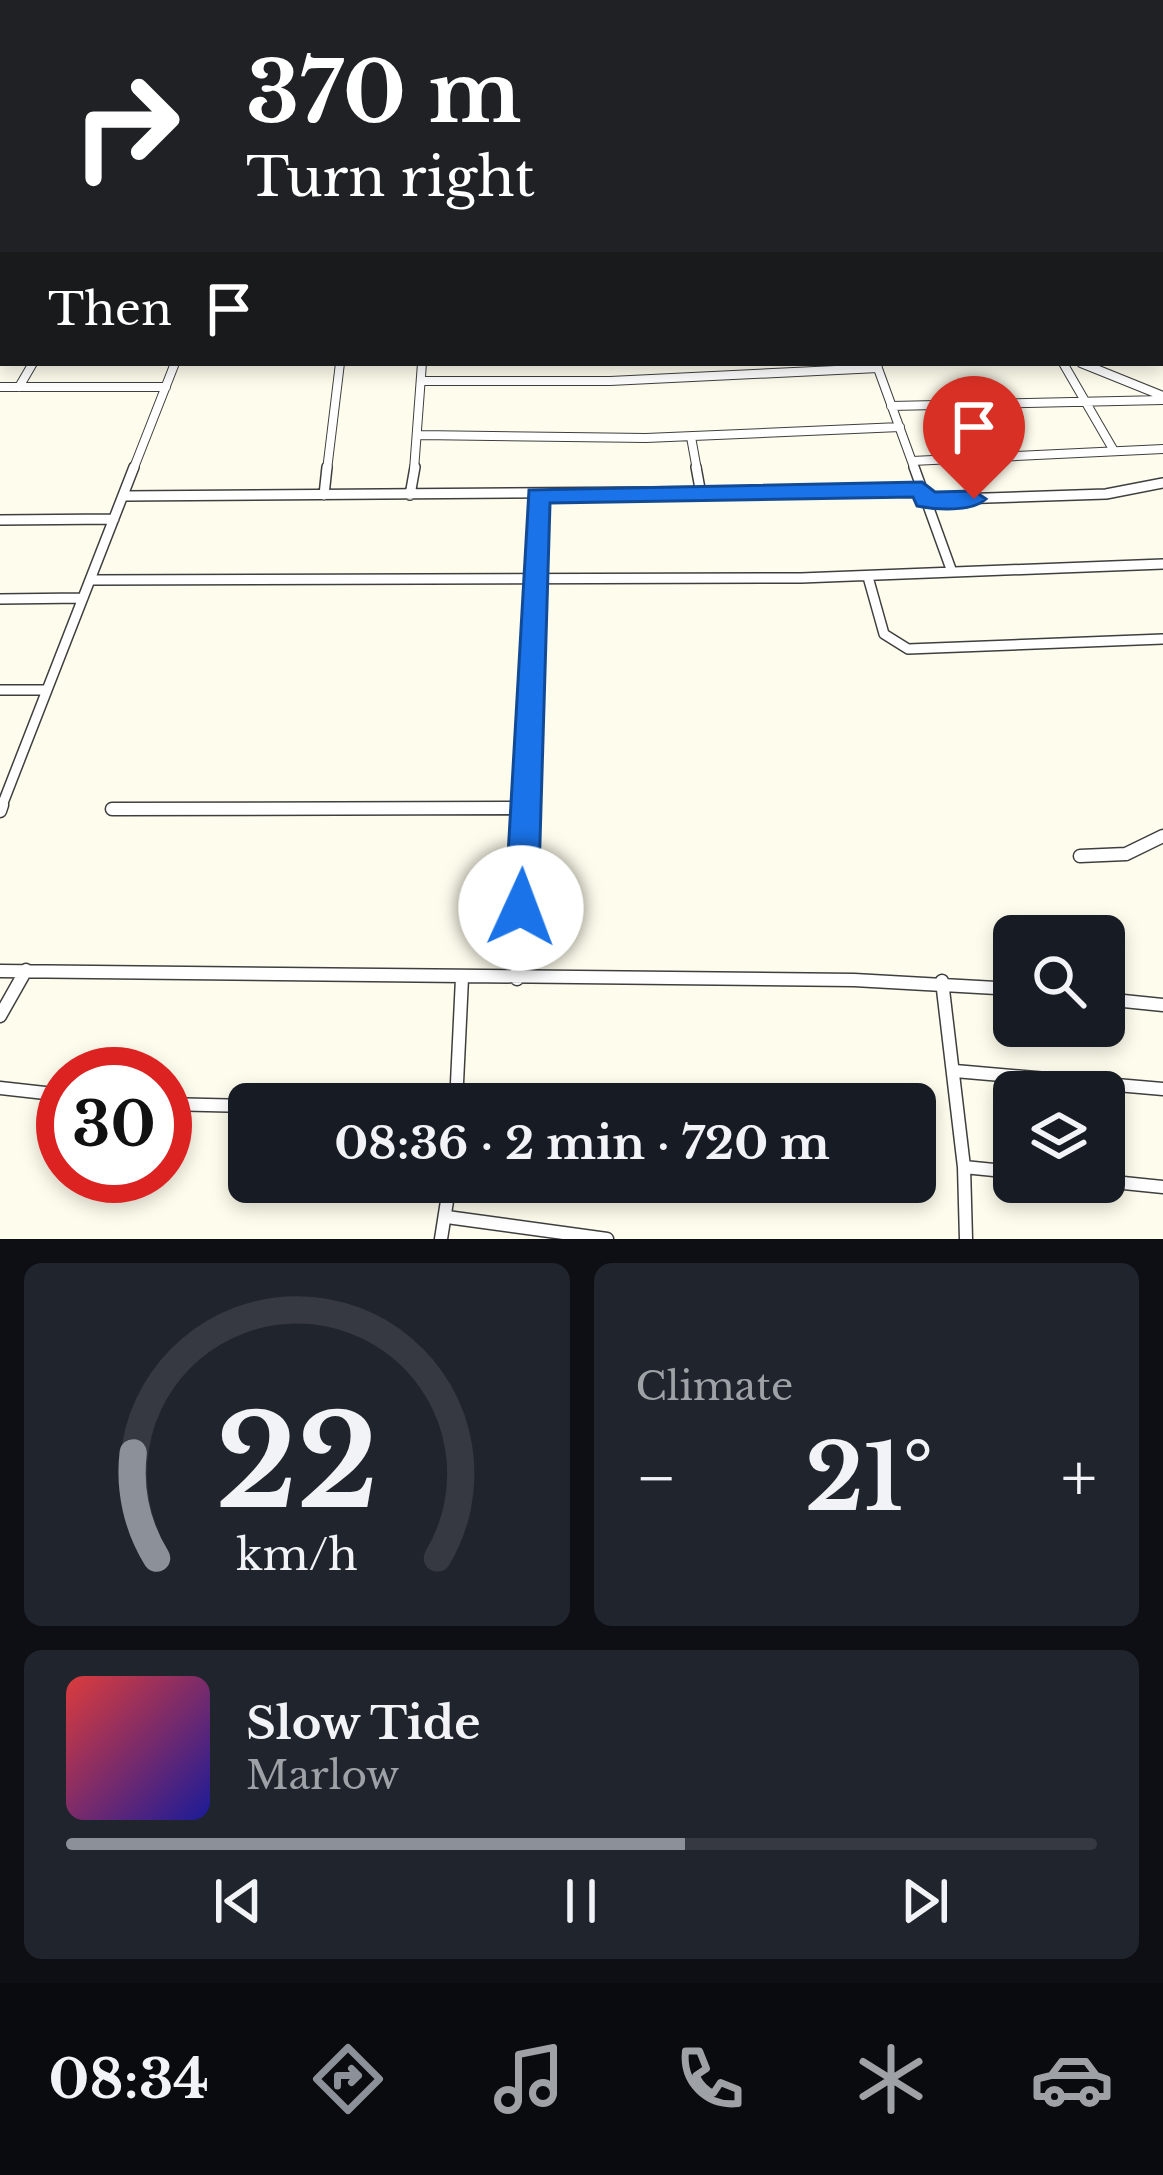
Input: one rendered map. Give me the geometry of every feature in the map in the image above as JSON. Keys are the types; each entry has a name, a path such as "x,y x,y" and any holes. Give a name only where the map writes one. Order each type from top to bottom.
{"street":[{"path":"20,387 31,366"},
{"path":"0,811 174,366"},
{"path":"324,495 340,366"},
{"path":"410,495 420,435 422,366"},
{"path":"423,381 610,381 877,366 952,572"},
{"path":"1065,366 1114,451"},
{"path":"1088,366 1163,398"},
{"path":"0,387 166,387"},
{"path":"891,406 1163,398"},
{"path":"420,435 691,437 900,428"},
{"path":"691,437 700,494"},
{"path":"912,461 1163,449"},
{"path":"124,496 1122,493 1163,482"},
{"path":"517,979 538,495"},
{"path":"0,520 115,519"},
{"path":"92,580 868,577 1163,563"},
{"path":"868,577 884,634 908,649 1163,639"},
{"path":"0,599 83,598"},
{"path":"0,690 44,690"},
{"path":"112,809 524,808"},
{"path":"1080,856 1103,859 1126,854 1163,836"},
{"path":"0,971 235,969 517,979 942,981 993,987"},
{"path":"0,1016 26,970"},
{"path":"457,1083 462,978"},
{"path":"942,981 955,1071 966,1239"},
{"path":"1125,1001 1163,1005"},
{"path":"955,1071 1163,1089"},
{"path":"0,1088 36,1092"},
{"path":"192,1105 228,1106"},
{"path":"964,1168 993,1170"},
{"path":"1125,1183 1163,1187"},
{"path":"441,1239 448,1203"},
{"path":"447,1217 518,1233 607,1239"}],"route":[{"path":"521,908 538,495 922,490 926,500 974,499"}]}
